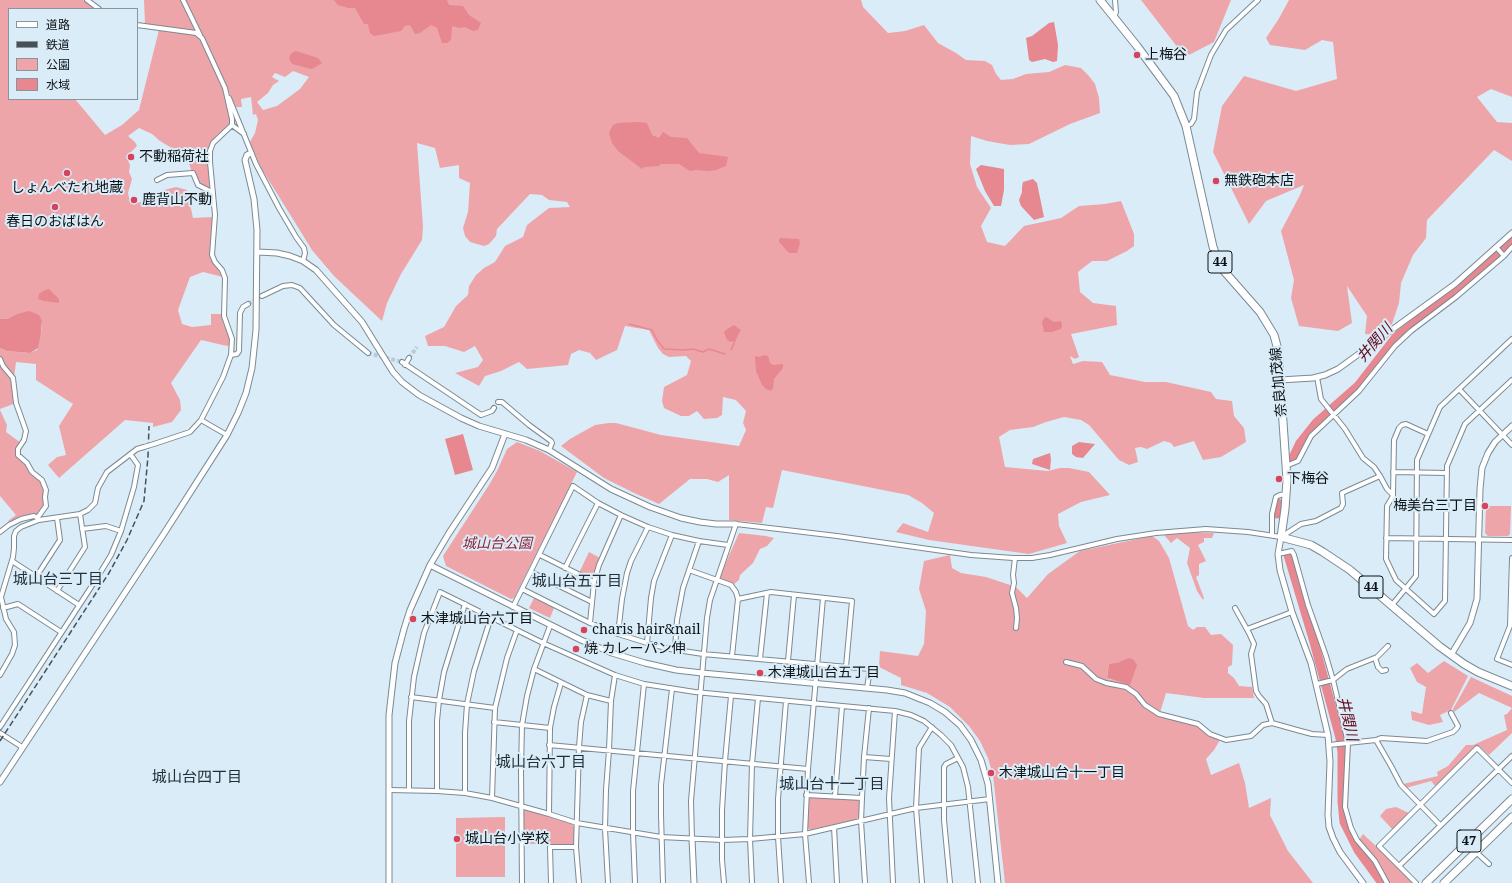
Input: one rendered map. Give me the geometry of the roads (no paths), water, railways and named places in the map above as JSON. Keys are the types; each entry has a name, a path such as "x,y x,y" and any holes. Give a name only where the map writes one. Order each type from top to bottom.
{"main road":[{"name":"奈良加茂線","path":"1100,0 1137,46 1174,96 1186,126 1213,247 1224,271 1260,312 1274,335 1278,350 1287,494 1281,536"},
{"name":"44","path":"1281,536 1311,545 1324,552 1350,570 1392,604 1451,655 1478,672 1512,686"},
{"name":"47","path":"1426,883 1512,798"},
{"name":"47","path":"1444,883 1512,816"}],"street":[{"path":"87,0 99,8"},
{"path":"183,0 234,106 251,153 279,208 304,248 305,253 303,261"},
{"path":"1113,17 1116,12 1115,0"},
{"path":"1186,126 1192,124 1194,119 1197,92 1210,55 1226,30 1258,0"},
{"path":"138,25 190,32 200,35"},
{"path":"0,675 12,654 15,641 14,632 6,619 1,597 12,561 14,536 16,531 21,526 39,519 80,514 92,508 95,503 98,488 107,472 137,449 190,432 201,420 223,378 231,355 232,339 224,316 225,278 222,270 215,262 212,255 215,215 210,162 211,147 218,137 232,125 232,116 225,88"},
{"path":"232,125 244,134"},
{"path":"0,782 227,435 242,403 252,368 256,330 258,252 254,204 245,160 247,155 251,153"},
{"path":"157,180 167,175 193,173 198,185 212,192"},
{"path":"1286,466 1298,461 1311,436 1333,413 1358,391 1395,346 1410,331 1456,297 1500,252 1512,233"},
{"path":"1280,380 1317,377 1338,368 1500,252 1512,247"},
{"path":"258,252 284,254 303,261 320,274 359,318 393,372 402,382 419,395 479,426 526,440 549,450 611,489 650,507 700,522 736,524 837,536 971,555 1032,558 1156,533 1206,529 1281,536 1301,524 1316,521 1342,508 1342,493 1380,476"},
{"path":"262,296 286,285 292,285 300,288 338,329 368,353"},
{"path":"231,355 235,355 240,351 240,313 248,304"},
{"path":"1392,604 1416,576 1417,460 1440,407 1460,390 1512,339"},
{"path":"409,358 404,364 481,415 492,411 494,408"},
{"path":"0,359 3,366 13,378 16,403 26,431 24,440 18,449 18,454 27,463 32,472 42,480 46,490 46,506 39,519"},
{"path":"1317,377 1322,399 1346,429 1363,458 1374,467 1393,496"},
{"path":"1428,434 1406,424 1402,425 1394,440 1393,496 1387,506 1386,559 1396,580 1434,614 1445,601 1447,466 1465,424 1512,380"},
{"path":"1460,390 1512,445"},
{"path":"498,402 502,402 551,441 552,443 549,450"},
{"path":"201,420 227,435"},
{"path":"1451,655 1467,630 1476,607 1478,591 1481,474 1488,453 1512,426"},
{"path":"389,883 389,714 395,663 410,610 430,565 449,533 492,468 505,434"},
{"path":"0,727 111,555 121,531 134,487 138,465 131,455"},
{"path":"1393,472 1447,473"},
{"path":"513,606 540,555 573,486 621,515 648,527 672,535 728,545"},
{"path":"1272,535 1272,514 1276,497 1287,494"},
{"path":"565,568 598,502"},
{"path":"57,591 85,547 80,514"},
{"path":"590,623 594,582 621,515"},
{"path":"0,532 11,523 34,516 39,519"},
{"path":"36,577 60,540 57,518"},
{"path":"694,883 691,802 700,693 710,600 736,524"},
{"path":"82,529 106,526 121,531"},
{"path":"618,634 627,573 631,561 648,527"},
{"path":"647,643 654,581 672,535"},
{"path":"1281,536 1278,554 1280,570 1292,612 1311,663 1331,745 1327,803 1330,827 1340,852 1363,883"},
{"path":"1386,538 1512,540"},
{"path":"675,649 683,588 699,541"},
{"path":"1278,554 1292,551 1294,555 1308,605 1333,680 1348,743 1346,807 1351,828 1357,840 1375,861 1387,883"},
{"path":"540,555 594,582"},
{"path":"1015,558 1012,593 1018,618 1016,628"},
{"path":"1512,558 1510,626 1497,659 1512,665"},
{"path":"12,561 79,605"},
{"path":"430,565 550,626 612,653 645,664 702,673 899,692 914,696 930,703 953,719 966,732 976,748 985,772 990,799 998,883"},
{"path":"689,570 732,585 736,592 738,599 732,656"},
{"path":"531,572 592,602"},
{"path":"522,589 590,623 647,643 704,654 870,669 867,688"},
{"path":"409,790 409,721 411,697 418,654 433,608 440,592 543,643 616,675 644,684 700,693 869,708 895,711 911,715 932,728 951,745 966,777 978,883"},
{"path":"738,599 771,592 852,600 846,667"},
{"path":"760,659 767,593"},
{"path":"788,662 794,595"},
{"path":"809,883 805,834 806,795 823,598"},
{"path":"4,608 18,604 61,632"},
{"path":"437,791 437,721 439,700 444,672 465,604"},
{"path":"1235,608 1254,644 1251,654 1256,691 1266,704 1272,722"},
{"path":"1247,629 1292,612"},
{"path":"465,793 465,733 467,704 474,671 491,617"},
{"path":"522,883 522,725 534,669 550,626"},
{"path":"492,798 495,708 507,658 517,630"},
{"path":"1316,684 1333,680 1347,669 1375,658 1388,646"},
{"path":"1375,658 1378,667 1382,670 1386,670"},
{"path":"1066,662 1082,666 1092,675 1106,683 1126,687 1136,694 1145,705 1159,714 1198,724 1210,734 1226,740 1251,736 1263,726 1272,722 1302,732 1328,735"},
{"path":"534,669 587,695 611,701"},
{"path":"608,883 605,829 606,790 611,701 616,675"},
{"path":"549,814 550,728 561,682"},
{"path":"635,883 633,791 644,684"},
{"path":"663,883 661,785 672,689"},
{"path":"579,883 576,847 579,747 581,722 587,695"},
{"path":"724,883 722,840 724,762 731,696"},
{"path":"411,697 495,708"},
{"path":"752,883 750,839 752,764 758,698"},
{"path":"780,883 778,799 786,701"},
{"path":"834,796 842,706"},
{"path":"865,883 861,821 864,757 869,708"},
{"path":"893,883 889,814 891,759 895,711"},
{"path":"1331,745 1376,740 1381,738 1427,741 1453,732 1458,726 1451,713"},
{"path":"494,722 550,728"},
{"path":"922,883 916,808 918,748 932,728"},
{"path":"0,733 22,747"},
{"path":"1376,740 1392,766 1400,785 1440,825"},
{"path":"549,745 808,770"},
{"path":"1416,883 1379,846 1477,748 1512,783"},
{"path":"1399,866 1512,756"},
{"path":"864,757 891,759"},
{"path":"950,883 943,804 944,767 946,764 958,758"},
{"path":"389,790 465,793 492,798 577,823 605,829 661,837 722,840 805,834 916,808 990,799"},
{"path":"806,795 862,798"},
{"path":"834,827 837,883"},
{"path":"552,883 550,847 576,847"},
{"path":"1476,852 1489,864"}],"water":[{"path":"334,0 447,0 449,5 463,6 469,15 481,23 478,30 473,31 465,27 460,28 452,26 451,40 447,43 442,43 437,28 431,25 420,33 415,34 410,25 405,26 401,31 374,36 370,33 368,24 364,24 355,8 348,8 338,5"},
{"path":"1054,22 1058,45 1057,61 1053,62 1045,59 1032,62 1029,60 1026,38 1032,36 1049,23"},
{"path":"296,51 318,58 322,63 311,69 292,64 289,59 290,55"},
{"path":"618,123 647,123 652,135 659,138 663,132 671,137 687,138 699,153 728,157 726,166 716,170 690,171 679,164 660,164 659,166 644,167 642,169 618,151 612,143 609,133 613,125"},
{"path":"981,165 1004,169 1004,190 1001,206 994,206 985,191 976,169"},
{"path":"1033,179 1037,183 1044,217 1034,220 1021,206 1019,200 1023,182"},
{"path":"779,239 799,239 800,243 797,253 789,253 779,242"},
{"path":"49,289 59,299 59,303 38,299 39,294"},
{"path":"29,311 39,315 42,321 38,348 30,353 7,351 0,348 0,319 7,319 17,314"},
{"path":"1045,317 1054,322 1061,321 1061,329 1052,332 1044,332 1042,322"},
{"path":"734,325 741,330 735,341 731,342 727,340 724,332"},
{"path":"764,355 768,356 770,363 773,365 783,364 783,368 774,379 773,388 771,391 762,385 756,371 755,356 759,357"},
{"path":"463,434 473,470 455,475 445,439"},
{"path":"1079,442 1095,444 1083,458 1076,457 1072,454 1072,446"},
{"path":"1050,453 1050,470 1032,464 1033,459"},
{"path":"1128,658 1133,659 1137,665 1130,685 1107,678 1109,664"}],"waterway":[{"name":"井関川","path":"1292,460 1300,443 1316,423 1358,386 1396,337 1481,270 1512,241"},
{"path":"629,324 652,330 664,349 693,349 703,352 709,349 725,354"},
{"path":"731,350 735,341"},
{"name":"井関川","path":"1277,514 1278,503"},
{"name":"井関川","path":"1288,555 1314,642 1340,738 1342,752 1342,801 1344,822 1358,850 1382,883"}],"tunnel":[{"path":"248,304 262,296"},
{"path":"409,358 417,347"},
{"path":"368,353 402,362"}],"railway":[{"path":"0,741 109,573 127,540 144,501 149,426"}],"place":[{"name":"上梅谷","path":"1137,55"},
{"name":"不動稲荷社","path":"131,157"},
{"name":"しょんべたれ地蔵","path":"67,173"},
{"name":"無鉄砲本店","path":"1216,181"},
{"name":"鹿背山不動","path":"134,200"},
{"name":"春日のおばはん","path":"55,207"},
{"name":"下梅谷","path":"1279,479"},
{"name":"梅美台三丁目","path":"1485,506"},
{"name":"木津城山台六丁目","path":"413,619"},
{"name":"charis hair&nail","path":"584,630"},
{"name":"焼 カレーパン伸","path":"576,649"},
{"name":"木津城山台五丁目","path":"760,673"},
{"name":"木津城山台十一丁目","path":"991,773"},
{"name":"城山台小学校","path":"457,839"}],"district":[{"name":"城山台三丁目","path":"58,580"},
{"name":"城山台五丁目","path":"577,582"},
{"name":"城山台六丁目","path":"541,763"},
{"name":"城山台四丁目","path":"197,778"},
{"name":"城山台十一丁目","path":"832,785"}],"park label":[{"name":"城山台公園","path":"497,544"}]}
